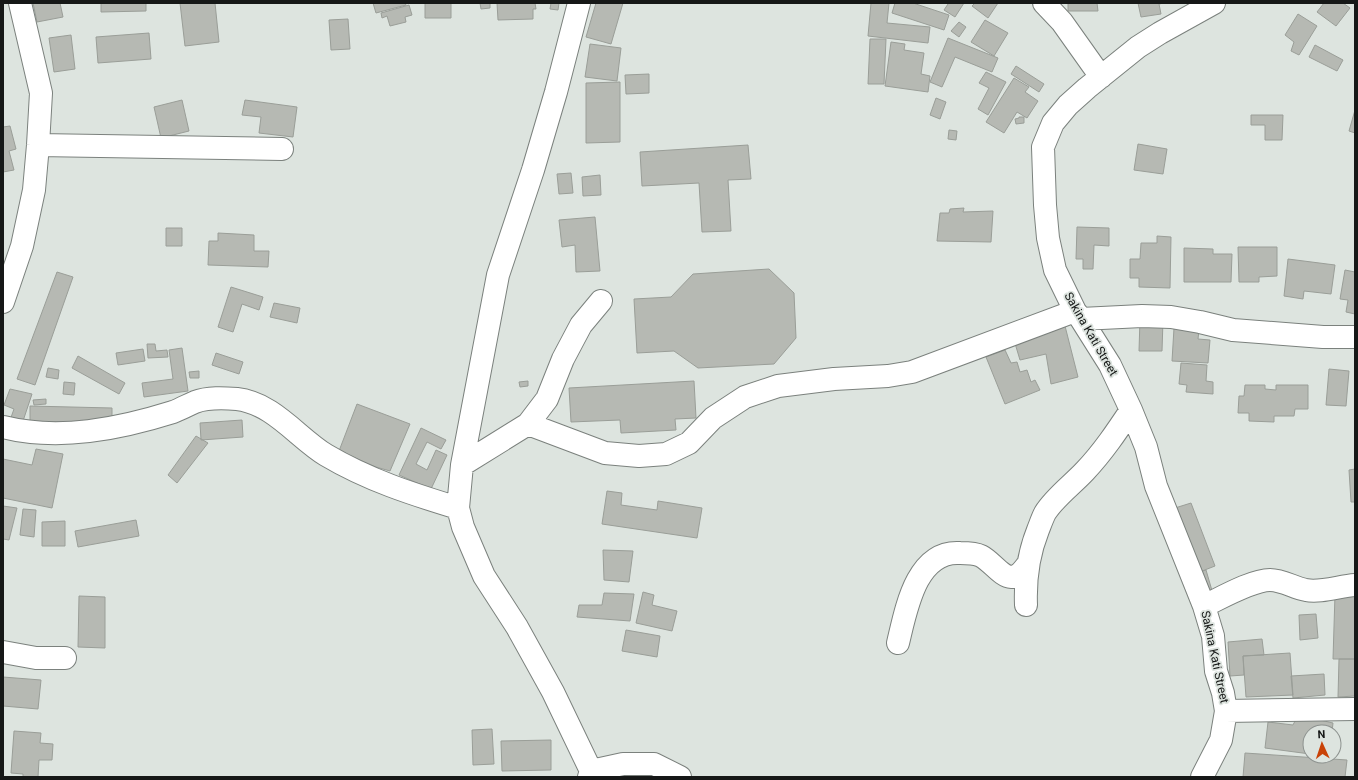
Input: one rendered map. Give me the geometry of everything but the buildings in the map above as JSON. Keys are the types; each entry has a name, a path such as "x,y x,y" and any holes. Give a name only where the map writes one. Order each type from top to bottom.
{"street":[{"path":"3,302 10,264 22,246 34,190 41,93 20,3"},
{"path":"579,3 552,106 533,170 498,275 462,465 458,508 463,527 484,576 517,627 553,692 590,774 622,764 654,764 680,777"},
{"path":"1044,3 1062,22 1101,78"},
{"name":"Sakina Kati Street","path":"1202,777 1221,740 1226,712 1216,671 1213,636 1204,606 1156,486 1146,447 1131,410 1110,365 1078,315 1055,270 1048,238 1043,147 1053,123 1068,105 1087,88 1138,47 1214,3"},
{"path":"38,145 282,148"},
{"path":"462,465 528,424 547,399 563,359 581,324 601,301"},
{"path":"528,424 605,453 639,456 666,454 689,443 713,418 745,397 778,386 834,379 888,376 912,372 1078,315 1171,317 1233,330 1323,337 1355,337"},
{"path":"3,427 52,433 92,431 117,427 174,412 196,401 224,398 240,399 270,412 325,454 359,472 399,490 458,508"},
{"path":"1026,605 1025,586 1033,541 1047,511 1050,506 1086,470 1113,438 1131,410"},
{"path":"898,643 918,578 927,566 937,558 951,552 981,556 993,564 1002,574 1011,577 1021,574 1028,564"},
{"path":"1204,606 1252,584 1270,580 1316,592 1340,586 1355,585"},
{"path":"3,652 36,658 66,658"},
{"path":"1226,712 1355,709"}]}
